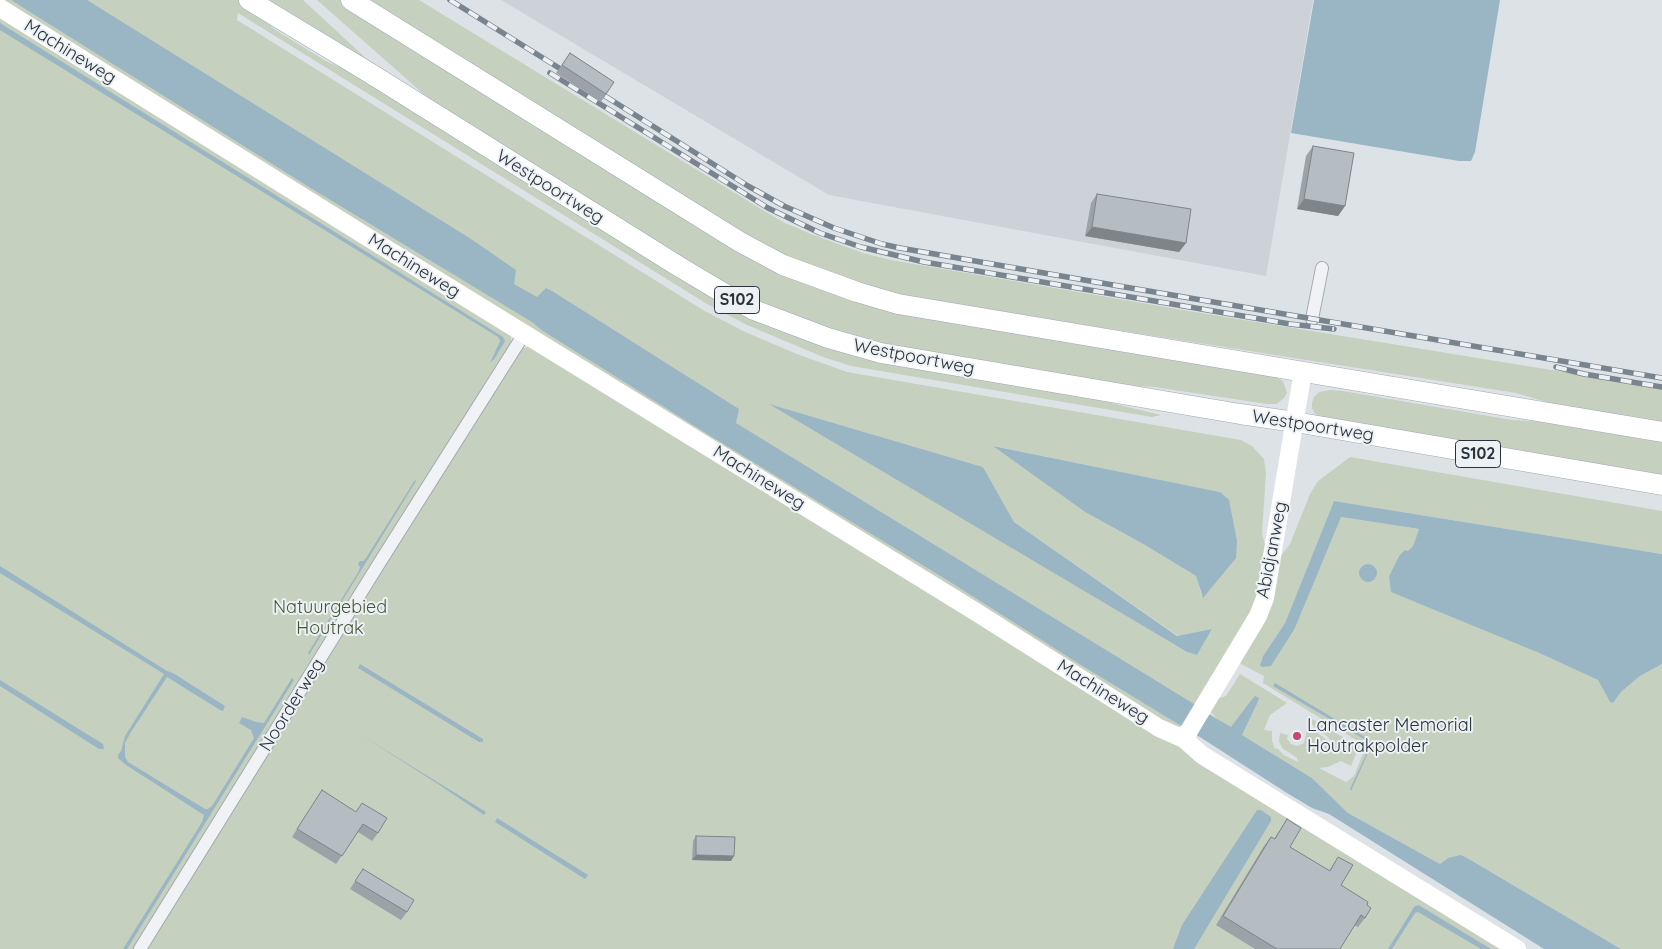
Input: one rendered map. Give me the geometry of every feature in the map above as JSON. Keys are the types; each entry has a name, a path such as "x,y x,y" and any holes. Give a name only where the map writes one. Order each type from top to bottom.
{"main road":[{"name":"Westpoortweg","path":"249,0 373,75 678,266 754,310 828,338 881,353 1662,485"},
{"path":"351,0 740,242 783,264 857,292 898,304 1662,432"}],"street":[{"name":"Machineweg","path":"0,8 968,607 1159,728 1186,736 1202,755 1517,949"},
{"path":"1312,319 1322,268"},
{"name":"Noorderweg","path":"140,949 524,334"},
{"name":"Abidjanweg","path":"1186,736 1258,616 1265,598 1303,371"}],"shaded area":[{"path":"501,0 1313,0 1266,276 829,195"}],"green space":[{"path":"0,0 238,0 277,31 326,61 360,76 751,316 1161,415 1152,417 851,366 823,357 747,325 707,304 238,13 237,20 703,310 743,331 797,354 847,372 1241,440 1252,446 1264,459 1266,473 1262,534 1266,548 1256,602 1197,701 1177,730","holes":["772,405 983,467 1014,522 1178,636 1212,629 1197,655 1187,652","994,446 1220,492 1202,597 1196,576 1085,512"]},
{"path":"264,0 303,0 382,73"},
{"path":"317,0 340,0 719,236 780,270 1274,376 1283,381 1287,393 1277,404 1267,404 1154,387 1092,383 873,344 764,308 444,112"},
{"path":"361,0 419,0 785,223 863,253 891,260 1189,311 1662,388 1662,424 1570,409 1516,393 977,308 883,291 785,260"},
{"name":"Natuurgebied Houtrak","path":"0,15 511,334 511,343 521,349 530,346 1506,949 0,949"},
{"path":"1330,390 1512,420 1568,423 1662,439 1662,478 1325,420 1315,414 1312,403 1314,397 1319,392"},
{"path":"1350,457 1662,511 1662,554 1334,501 1285,623 1263,656 1260,664 1295,628 1340,517 1419,529 1413,546 1408,552 1399,556 1389,576 1537,652 1598,680 1610,702 1613,703 1621,692 1640,676 1662,664 1662,949 1621,949 1474,862 1440,864 1348,813 1312,778 1242,735 1256,706 1249,703 1231,728 1217,719 1210,711 1217,699 1226,696 1240,674 1287,703 1270,715 1264,730 1272,731 1272,741 1275,749 1277,748 1284,755 1298,762 1297,758 1282,748 1279,741 1280,733 1288,735 1287,739 1291,744 1297,746 1304,743 1307,730 1312,728 1336,746 1327,736 1314,727 1307,716 1359,747 1351,766 1341,761 1328,767 1319,768 1346,782 1354,776 1366,746 1263,683 1264,676 1241,664 1239,660 1277,561 1290,544 1310,494 1318,481"}],"water":[{"path":"11,0 87,0 471,239 516,270 514,284 537,297 546,288 552,291 739,409 736,423 1217,719 1231,727 1255,696 1259,698 1242,735 1312,778 1348,813 1440,864 1448,858 1461,855 1621,949 1544,949 1329,814 1312,808 1287,793 947,580 712,437 543,331 532,322 309,187"},
{"path":"1314,0 1500,0 1475,152 1471,161 1459,161 1291,133"},
{"path":"0,23 503,337 505,341 495,358 490,363 500,341 498,337 0,30"},
{"path":"769,404 983,467 1014,522 1177,636 1212,629 1197,655 1187,652"},
{"path":"993,446 1220,492 1229,500 1237,541 1236,558 1203,598 1196,576 1085,512"},
{"path":"415,480 309,655 308,653 359,571 360,567 358,564 366,558"},
{"path":"1334,501 1662,554 1662,664 1640,676 1621,692 1613,703 1610,702 1598,680 1537,652 1391,592 1389,576 1399,556 1413,546 1419,529 1341,517 1295,628 1271,666 1262,667 1260,665 1263,656 1285,623"},
{"path":"1364,564 1372,564 1377,569 1375,580 1364,582 1359,577 1359,569"},
{"path":"0,566 225,706 223,711 220,710 167,677 125,743 125,757 128,762 205,809 212,806 254,738 251,730 239,723 242,717 264,723 292,678 294,680 127,949 123,949 202,822 204,815 118,758 125,736 164,674 0,573"},
{"path":"360,664 483,739 483,742 479,742 358,668"},
{"path":"0,680 103,744 104,749 99,749 0,686"},
{"path":"1275,683 1368,739 1372,744 1351,791 1350,789 1370,746 1369,742 1273,686"},
{"path":"361,735 486,812 484,815"},
{"path":"1257,810 1261,810 1271,817 1271,821 1194,949 1173,949 1182,925"},
{"path":"497,818 588,875 585,879 495,822"},
{"path":"1418,905 1491,949 1481,949 1418,912 1415,913 1392,949 1388,949 1414,907"}],"building":[{"path":"570,53 614,82 606,94 562,65"},
{"path":"1313,146 1354,153 1345,206 1304,199"},
{"path":"1097,194 1191,209 1186,243 1092,227"},
{"path":"322,790 356,812 362,803 387,818 378,833 363,824 342,856 297,829"},
{"path":"1287,819 1301,828 1290,847 1330,871 1338,857 1353,865 1341,885 1368,902 1367,905 1371,908 1365,918 1361,915 1340,949 1277,949 1223,916 1271,837 1275,839"},
{"path":"696,836 735,837 734,856 696,855"},
{"path":"363,869 414,900 407,912 355,881"}],"railway":[{"path":"450,0 559,68"},
{"path":"550,73 768,208 820,233 861,247 924,262 1290,324 1334,329"},
{"path":"605,96 748,186 784,206 834,228 882,244 1662,378"},
{"path":"1556,367 1584,374 1662,387"}],"place":[{"name":"Lancaster Memorial Houtrakpolder","path":"1297,736"}]}
